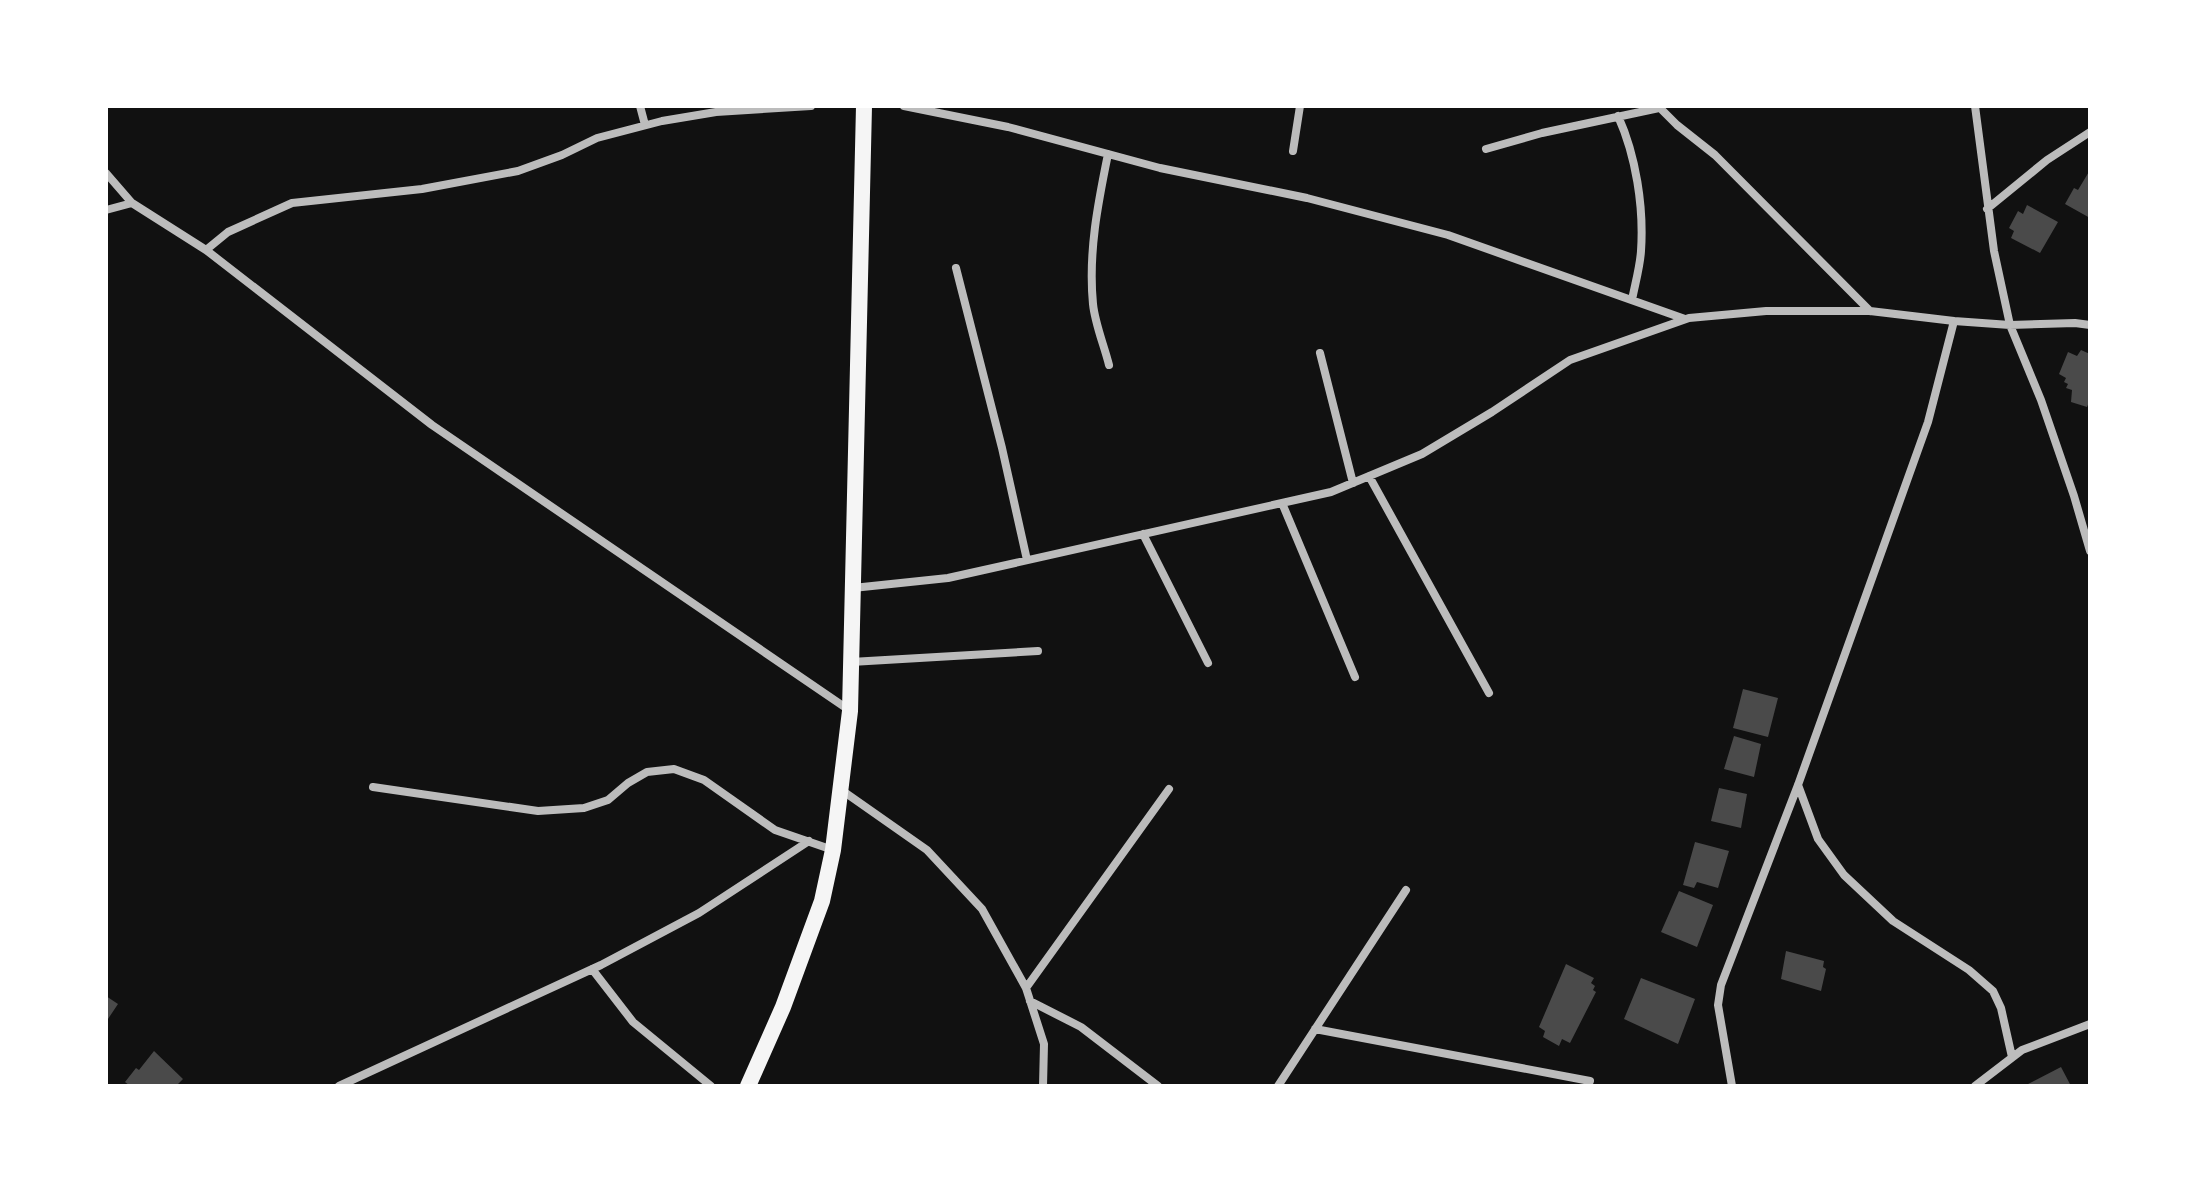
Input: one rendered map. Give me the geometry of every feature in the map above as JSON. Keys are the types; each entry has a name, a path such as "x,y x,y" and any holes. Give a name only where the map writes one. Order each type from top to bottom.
{"main road":[{"path":"748,1086 783,1007 818,914 833,850 850,711 864,106"}],"street":[{"path":"640,106 645,125"},
{"path":"206,250 228,232 292,203 422,189 518,171 597,138 645,125 716,112 811,106"},
{"path":"904,106 1008,127 1160,168 1307,198 1448,235 1686,319"},
{"path":"1293,151 1300,106"},
{"path":"1975,106 1987,209 2010,325 2041,400 2090,551"},
{"path":"1486,149 1658,107 1737,176 1870,311"},
{"path":"1618,116 1627,134 1639,195 1641,251 1632,300"},
{"path":"1987,209 2047,160 2090,132"},
{"path":"1108,154 1097,206 1092,262 1093,307 1109,365"},
{"path":"106,173 132,203 206,250 432,425 850,711"},
{"path":"106,210 132,203"},
{"path":"956,268 1027,560"},
{"path":"853,588 948,578 1331,492 1422,454 1570,360 1686,319 1766,311 1870,311 2010,325 2090,325"},
{"path":"1732,1086 1718,1005 1721,985 1798,785 1928,422 1954,321"},
{"path":"1320,353 1353,483"},
{"path":"1369,476 1489,693"},
{"path":"1282,503 1355,677"},
{"path":"1143,534 1208,663"},
{"path":"851,662 1038,651"},
{"path":"373,787 538,811 584,808 608,800 647,772 674,769 704,780 775,830 833,850"},
{"path":"1798,785 1818,839 1844,875 1893,921 1969,970 1993,991 2001,1008 2012,1057"},
{"path":"840,789 927,850 982,909 1026,988 1044,1044 1043,1086"},
{"path":"1026,988 1169,789"},
{"path":"339,1086 592,969 699,913 809,841"},
{"path":"1278,1086 1406,890"},
{"path":"592,969 633,1022 711,1086"},
{"path":"1030,1001 1081,1027 1158,1086"},
{"path":"1975,1086 2022,1050 2090,1024"},
{"path":"1315,1029 1590,1081"}],"building":[{"path":"2090,170 2090,218 2065,204"},
{"path":"2027,205 2058,222 2040,253 2011,238 2014,231 2009,228 2018,211 2023,214"},
{"path":"2081,350 2090,354 2090,400 2087,407 2071,402 2072,390 2066,388 2066,378 2059,374 2068,352 2077,356"},
{"path":"1743,689 1778,698 1768,737 1733,728"},
{"path":"1734,736 1761,744 1754,777 1724,769"},
{"path":"1719,788 1747,794 1741,828 1711,821"},
{"path":"1695,842 1729,851 1718,888 1697,882 1694,888 1683,885"},
{"path":"1679,891 1713,905 1697,947 1661,932"},
{"path":"1786,951 1824,961 1823,967 1826,969 1821,991 1781,979"},
{"path":"1566,964 1594,978 1591,983 1596,992 1570,1043 1562,1039 1559,1046 1543,1037 1545,1031 1539,1027"},
{"path":"1641,978 1695,999 1678,1044 1624,1019"},
{"path":"106,996 118,1004 106,1022"},
{"path":"154,1051 183,1079 176,1086 130,1086 125,1082 136,1068 139,1070"},
{"path":"2061,1067 2071,1086 2029,1086 2028,1084"}]}
